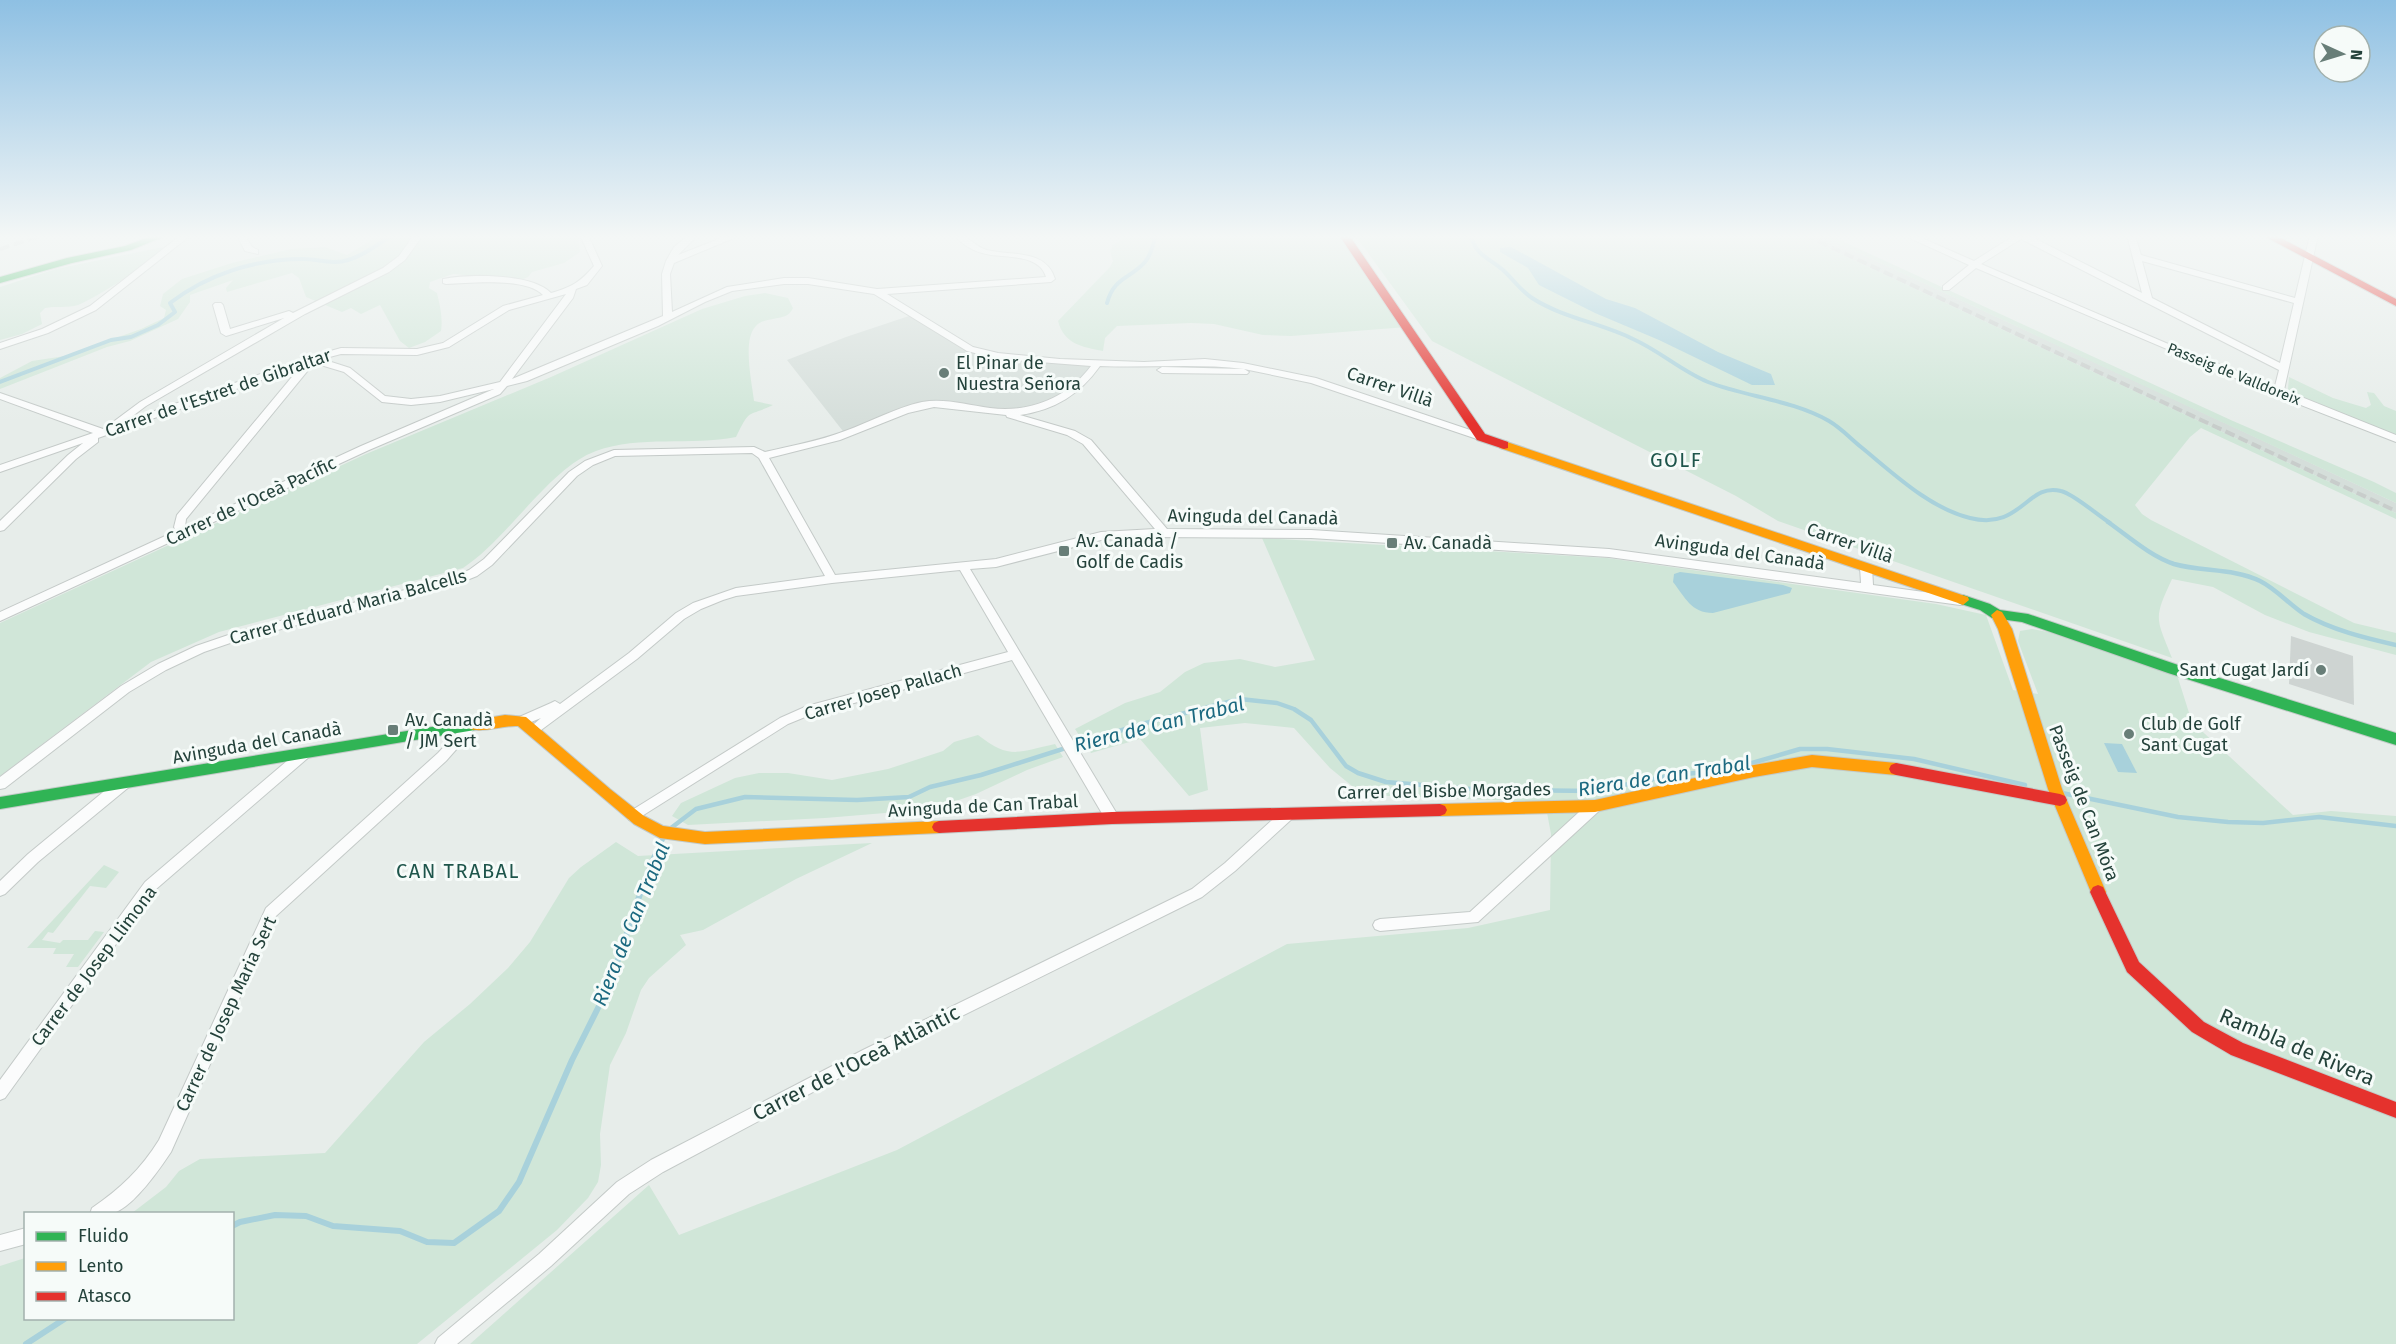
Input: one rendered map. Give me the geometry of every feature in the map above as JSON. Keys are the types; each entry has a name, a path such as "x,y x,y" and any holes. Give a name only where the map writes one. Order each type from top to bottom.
{"street":[{"path":"0,346 45,331 93,308 106,298"},
{"path":"0,527 72,457 129,412 331,298"},
{"name":"Carrer de l'Estret de Gibraltar","path":"0,469 312,359 341,351 417,352 437,348 454,341 506,308 543,298"},
{"path":"502,386 508,375 569,298"},
{"path":"667,298 668,317"},
{"path":"184,532 179,527 182,518 312,359 347,370 382,399 426,401 524,380 709,298"},
{"name":"Carrer Villà","path":"886,298 970,349 998,356 1157,370 1261,372 1293,376 1334,387 1985,607 1997,615 2023,617 2172,669 2396,739"},
{"path":"1387,298 1482,437"},
{"name":"Passeig de Valldoreix","path":"2054,298 2278,393 2396,439"},
{"path":"2144,298 2283,368"},
{"path":"2284,298 2299,302"},
{"path":"2278,393 2300,298"},
{"path":"218,305 226,333 302,312"},
{"path":"1000,412 1022,412 1052,405 1087,381 1097,364"},
{"name":"Carrer de l'Oceà Pacífic","path":"0,617 365,448 497,392 502,386"},
{"path":"0,396 103,433"},
{"path":"832,579 763,456 846,435 906,410 925,405 943,403 1000,412 1071,434 1086,442 1164,533"},
{"name":"Carrer d'Eduard Maria Balcells","path":"0,784 125,689 162,667 200,649 240,635 452,582 473,573 488,562 573,474 602,457 626,452 744,448 754,450 763,456"},
{"name":"Avinguda del Canadà","path":"0,803 472,724 505,720 521,721 558,704 697,606 719,597 736,592 832,579 1018,559 1101,536 1164,533 1311,534 1609,553 1973,603"},
{"path":"962,565 1112,818"},
{"path":"1866,567 1867,588"},
{"name":"Passeig de Can Móra","path":"1997,615 2005,629 2058,796 2105,908 2133,967"},
{"name":"Avinguda del Canadà","path":"533,730 633,656 654,637"},
{"name":"Carrer Josep Pallach","path":"633,816 784,721 807,711 1014,655"},
{"path":"521,721 633,816"},
{"name":"Carrer de Josep Maria Sert","path":"101,1212 127,1196 152,1169 165,1146 271,912 442,757 472,724"},
{"name":"Carrer de Josep Llimona","path":"0,1093 150,886 305,753"},
{"name":"Carrer del Bisbe Morgades","path":"1289,813 1595,806 1754,771 1812,761 1909,770 2058,796"},
{"path":"0,890 33,858 124,783"},
{"path":"1380,925 1473,918 1595,806"},
{"name":"Avinguda de Can Trabal","path":"633,816 653,828 679,835 728,837 1112,818 1289,813"},
{"name":"Carrer de l'Oceà Atlàntic","path":"444,1344 545,1260 623,1188 657,1166 868,1055 1197,893 1230,867 1289,813"},
{"name":"Rambla de Rivera","path":"2133,967 2198,1028 2237,1049 2396,1110"},
{"path":"0,1243 24,1237"}],"shaded area":[{"path":"1934,298 1955,298 2135,381 2396,503 2396,513"},
{"name":"El Pinar de Nuestra Señora","path":"912,315 970,349 1091,366 1073,392 1022,412 925,405 846,435 787,360"}],"green space":[{"path":"0,298 92,298 78,305 45,308 40,313 42,324 22,334 0,340"},
{"path":"162,298 190,298 190,302 178,319 130,341 107,347 0,389 0,378 32,361 65,356 141,329 164,318 166,310 160,306"},
{"path":"308,298 438,298 441,331 425,342 409,348 400,341 380,305 361,314 351,308 342,312"},
{"path":"739,298 787,298 793,308 785,316 760,323 752,332 749,362 754,401 773,405 747,417 736,437 719,440 630,443 596,451 562,473 496,540 463,568 219,632 151,662 0,776 0,623 366,454 551,377 702,309"},
{"path":"1080,298 1387,298 1407,327 1291,336 1263,335 1214,324 1117,326 1105,338 1103,351 1069,340 1058,321"},
{"path":"1401,298 1934,298 2396,513 2396,519 2201,428 2190,437 2135,505 2151,520 2354,623 2396,633 2396,655 2309,632 2265,615 2213,587 2172,579 2159,611 2159,618 2172,658 1778,521 1736,496 1432,341"},
{"path":"1955,298 1965,298 2233,421 2374,482 2396,493 2396,503"},
{"path":"2289,377 2333,398 2366,408 2371,405 2367,392 2374,393 2384,406 2396,411 2396,436 2290,392"},
{"path":"1262,538 1607,558 1936,604 1986,615 2013,690 2038,694 2018,641 2020,631 2032,629 2048,632 2177,675 2192,722 2293,815 2331,811 2396,816 2396,1344 470,1344 649,1185 679,1235 897,1150 1287,944 1468,928 1550,910 1551,834 1545,802 1363,795 1330,768 1294,728 1245,723 1200,728 1208,790 1189,796 1140,739 1091,753 1075,729 1125,703 1160,692 1185,672 1204,663 1240,659 1275,667 1315,660"},
{"path":"978,735 998,748 1015,752 1055,744 1063,757 1027,770 976,794 933,809 825,818 688,825 672,816 681,803 735,778 759,773 788,773 832,780 888,769 943,751 954,742"},
{"path":"616,842 638,856 872,843 796,879 703,930 680,935 686,945 649,978 641,990 626,1033 610,1065 600,1134 601,1165 598,1182 588,1198 557,1230 417,1344 0,1344 0,1266 24,1258 24,1320 234,1320 234,1212 133,1212 166,1187 179,1171 200,1159 325,1153 424,1042 470,1004 508,968 530,942 569,878"},
{"path":"104,865 119,872 106,888 90,886 53,933 48,932 42,940 60,943 63,940 88,940 95,931 104,932 78,967 66,967 74,954 53,954 56,948 27,948"}],"water":[{"path":"1564,298 1604,298 1635,308 1718,352 1771,374 1775,385 1752,385 1659,340"},
{"path":"1680,572 1792,588 1790,593 1713,613 1705,612 1689,603 1673,582 1674,574"},
{"path":"2104,743 2122,744 2137,773 2118,772"}],"building":[{"name":"Sant Cugat Jardí","path":"2291,636 2353,656 2354,705 2289,684"}],"waterway":[{"path":"0,382 111,340 131,337 158,325 175,312 170,303 178,298"},
{"path":"1107,303 1109,298"},
{"path":"1532,298 1569,316 1633,339 1708,382 1785,403 1829,421 1912,488 1955,513 1987,520 2001,518 2040,493 2049,490 2061,491 2072,496 2110,523"},
{"path":"2108,522 2148,551 2174,564 2250,577 2266,584 2298,610 2315,620 2349,633 2396,645"},
{"name":"Riera de Can Trabal","path":"671,828 696,809 745,797 857,800 909,797 930,787 981,775 1138,725 1240,699 1277,703 1294,709 1311,720 1346,766 1358,773 1386,782 1483,790 1595,791 1668,776 1731,769 1800,749 1827,749 1914,759 2025,785"},
{"name":"Riera de Can Trabal","path":"2062,793 2178,817 2228,822 2263,823 2319,817 2396,826"},
{"name":"Riera de Can Trabal","path":"643,886 651,862 664,837"},
{"name":"Riera de Can Trabal","path":"234,1225 275,1215 306,1216 333,1226 400,1231 427,1242 454,1243 499,1211 519,1182 572,1060 610,984 643,885"},
{"name":"Riera de Can Trabal","path":"26,1344 63,1320"}],"railway":[{"path":"1939,298 2396,511"}],"traffic: fast":[{"path":"1963,600 1985,607 1997,615 2023,617 2173,669 2396,739"},
{"path":"0,803 475,725"}],"traffic: slow":[{"path":"1504,445 1963,600"},
{"path":"1997,615 2005,629 2055,789 2098,892"},
{"path":"475,725 505,720 521,721 605,793 639,820 660,832 705,838 939,827"},
{"path":"1440,810 1595,806 1754,771 1812,761 1896,769"}],"traffic: jam":[{"path":"1387,298 1481,437 1504,445"},
{"path":"2386,298 2396,303"},
{"path":"1896,769 2060,800"},
{"path":"939,827 1112,818 1440,810"},
{"path":"2098,892 2133,967 2198,1027 2237,1049 2396,1110"}],"place":[{"name":"El Pinar de Nuestra Señora","path":"944,373"},
{"name":"Av. Canadà","path":"1392,543"},
{"name":"Av. Canadà / Golf de Cadis","path":"1064,551"},
{"name":"Sant Cugat Jardí","path":"2321,670"},
{"name":"Av. Canadà / JM Sert","path":"393,730"},
{"name":"Club de Golf Sant Cugat","path":"2129,734"}],"district":[{"name":"GOLF","path":"1676,460"},
{"name":"CAN TRABAL","path":"458,871"}]}
